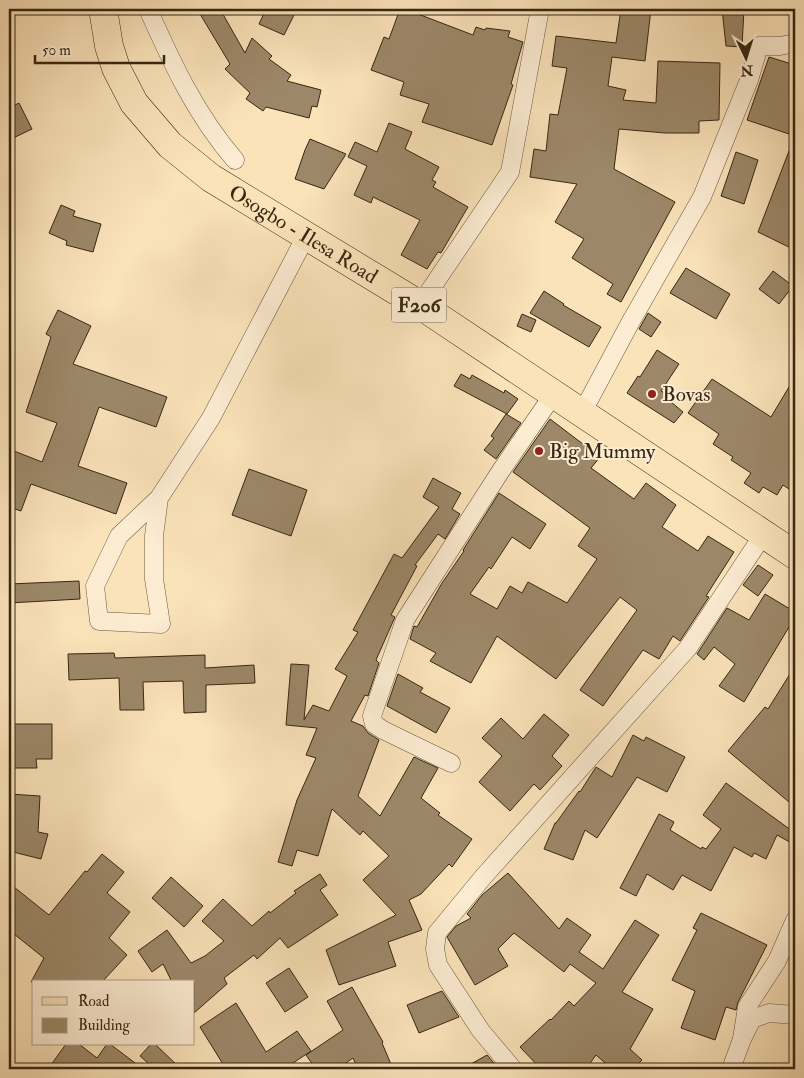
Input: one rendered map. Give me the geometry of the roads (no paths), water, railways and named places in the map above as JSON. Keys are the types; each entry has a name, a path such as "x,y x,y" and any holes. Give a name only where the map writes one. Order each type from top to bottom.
{"main road":[{"name":"Osogbo - Ilesa Road","path":"103,9 109,46 116,68 134,102 157,132 170,145 211,178 420,305 552,395 795,555"}],"street":[{"path":"148,9 194,104 222,146 235,160"},
{"path":"420,305 510,172 540,9"},
{"path":"582,413 630,323 702,197 750,80 758,46 780,46 795,43"},
{"path":"158,498 154,536 154,579 161,624 98,621 95,586 119,536 158,498 211,418 306,236"},
{"path":"451,763 383,730 374,724 372,716 405,620 552,395"},
{"path":"513,1069 481,1031 438,965 435,948 437,933 484,876 688,648 763,535"},
{"path":"742,1039 746,1008 777,961 795,920"},
{"path":"731,1069 742,1039 752,1020 769,1012 795,1014"}],"place":[{"name":"Bovas","path":"652,394"},
{"name":"Big Mummy","path":"539,451"}]}
